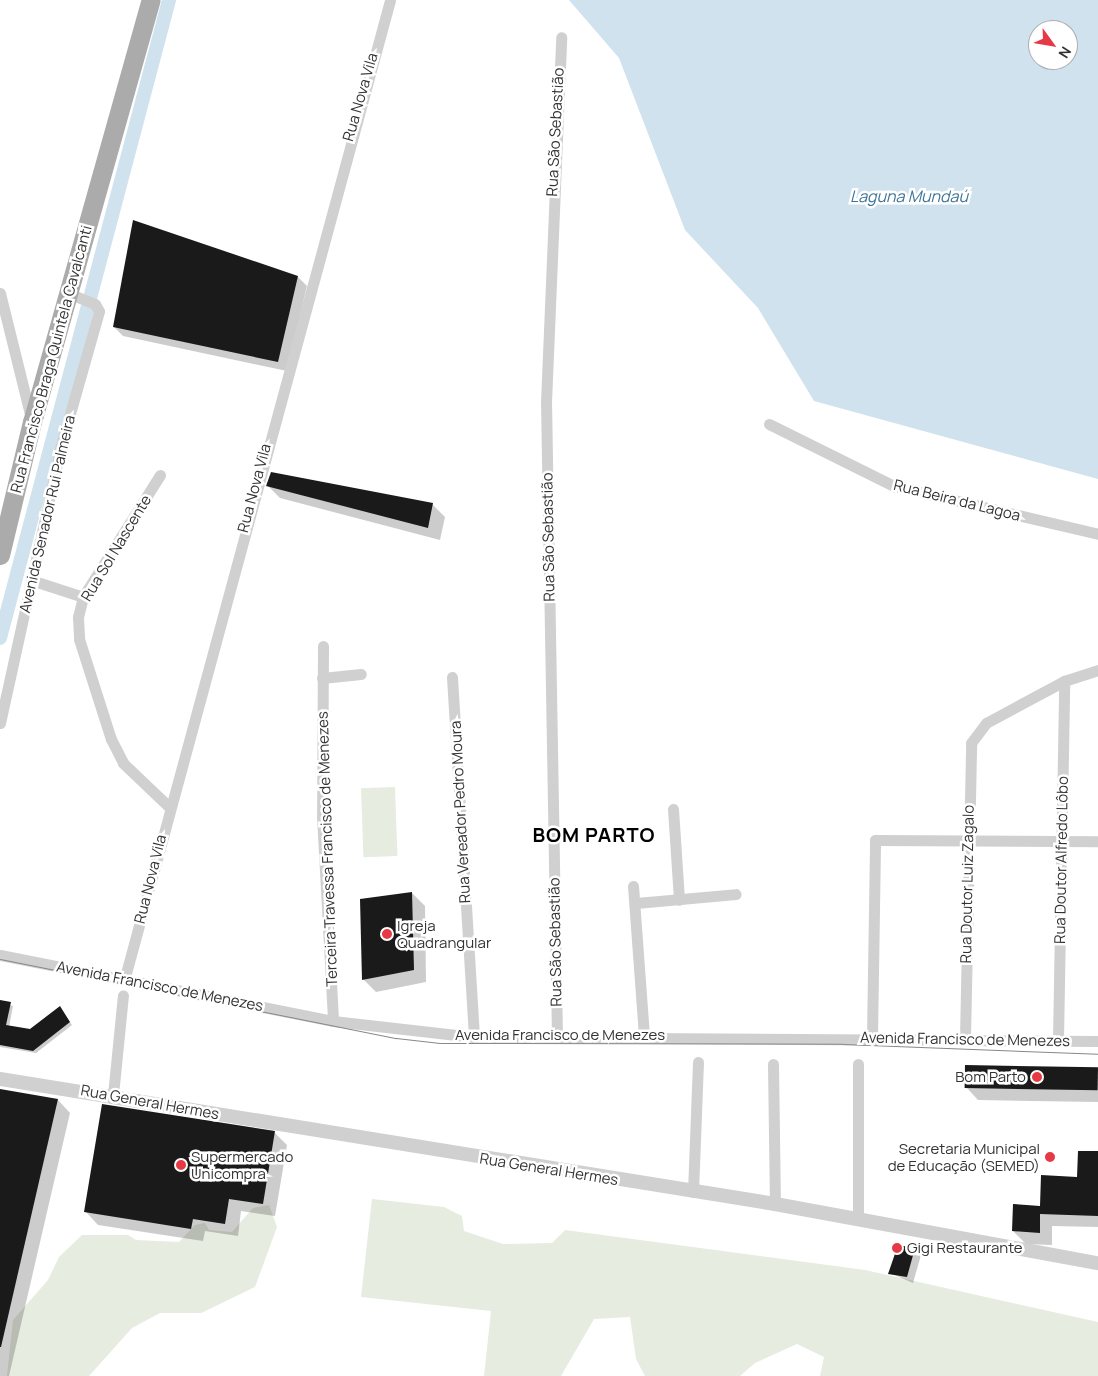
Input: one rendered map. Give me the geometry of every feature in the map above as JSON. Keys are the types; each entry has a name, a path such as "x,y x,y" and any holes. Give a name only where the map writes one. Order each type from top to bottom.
{"main road":[{"name":"Rua Francisco Braga Quintela Cavalcanti","path":"0,555 32,422 75,296 97,193 151,0"}],"street":[{"name":"Rua Nova Vila","path":"125,978 168,806 390,0"},
{"name":"Rua São Sebastião","path":"557,1037 546,402 561,37"},
{"path":"0,293 32,422"},
{"name":"Avenida Senador Rui Palmeira","path":"1,717 31,580 97,305 75,296"},
{"name":"Rua Beira da Lagoa","path":"769,424 894,486 1098,534"},
{"name":"Rua Sol Nascente","path":"160,475 83,597 79,639 111,738 123,763 168,806"},
{"path":"31,580 83,597"},
{"name":"Terceira Travessa Francisco de Menezes","path":"323,646 322,816 332,1021"},
{"path":"1064,681 1098,670"},
{"path":"322,678 360,674"},
{"name":"Rua Vereador Pedro Moura","path":"452,677 474,1037"},
{"name":"Rua Doutor Luiz Zagalo","path":"965,1038 966,841 971,742 976,732 1064,681"},
{"name":"Rua Doutor Alfredo Lôbo","path":"1058,1040 1064,681"},
{"path":"673,809 679,900"},
{"path":"872,1038 875,840 1098,841"},
{"path":"633,886 636,903 644,1036"},
{"path":"636,903 736,894"},
{"name":"Avenida Francisco de Menezes","path":"0,955 125,978 332,1021 474,1037 965,1038 1098,1041"},
{"path":"113,1095 123,996"},
{"path":"693,1192 698,1062"},
{"path":"773,1064 775,1204"},
{"path":"858,1064 858,1220"},
{"name":"Rua General Hermes","path":"0,1079 113,1095 775,1204 1098,1263"}],"shaded area":[{"path":"395,787 397,856 363,857 361,788"},
{"path":"372,1199 444,1207 462,1216 464,1231 503,1244 552,1243 565,1230 865,1270 1098,1322 1098,1376 820,1376 824,1357 797,1344 755,1363 740,1376 645,1376 636,1359 630,1317 594,1319 561,1376 484,1376 491,1311 361,1297"},
{"path":"269,1205 277,1227 255,1287 201,1313 160,1313 132,1328 89,1376 7,1376 13,1320 48,1280 59,1257 82,1235 128,1235 136,1240 179,1242 195,1225 205,1223 209,1230 232,1232 253,1208"}],"water":[{"name":"Laguna Mundaú","path":"569,0 1098,0 1098,479 814,401 758,308 685,230 619,58"}],"building":[{"path":"133,220 298,276 278,362 113,327"},
{"path":"271,472 433,503 428,528 266,486"},
{"name":"Igreja Quadrangular","path":"412,892 414,970 362,980 360,899"},
{"path":"0,1000 11,1002 6,1025 30,1029 60,1006 70,1022 33,1051 0,1045"},
{"path":"965,1065 1098,1067 1098,1090 965,1088"},
{"path":"0,1089 58,1099 1,1347 0,1347"},
{"name":"Supermercado Unicompra","path":"102,1104 275,1131 263,1204 229,1199 225,1224 193,1219 191,1229 84,1212"},
{"path":"1078,1151 1098,1151 1098,1216 1040,1214 1040,1233 1012,1231 1013,1204 1040,1206 1041,1175 1077,1177"},
{"path":"898,1245 915,1248 907,1277 888,1274"}],"waterway":[{"path":"0,638 169,0"}],"tram line":[{"path":"0,959 396,1038 440,1043 843,1044 1098,1054"}],"place":[{"name":"Igreja Quadrangular","path":"387,934"},
{"name":"Bom Parto","path":"1037,1077"},
{"name":"Secretaria Municipal de Educação (SEMED)","path":"1050,1157"},
{"name":"Supermercado Unicompra","path":"181,1165"},
{"name":"Gigi Restaurante","path":"897,1248"}],"district":[{"name":"BOM PARTO","path":"594,834"}]}
